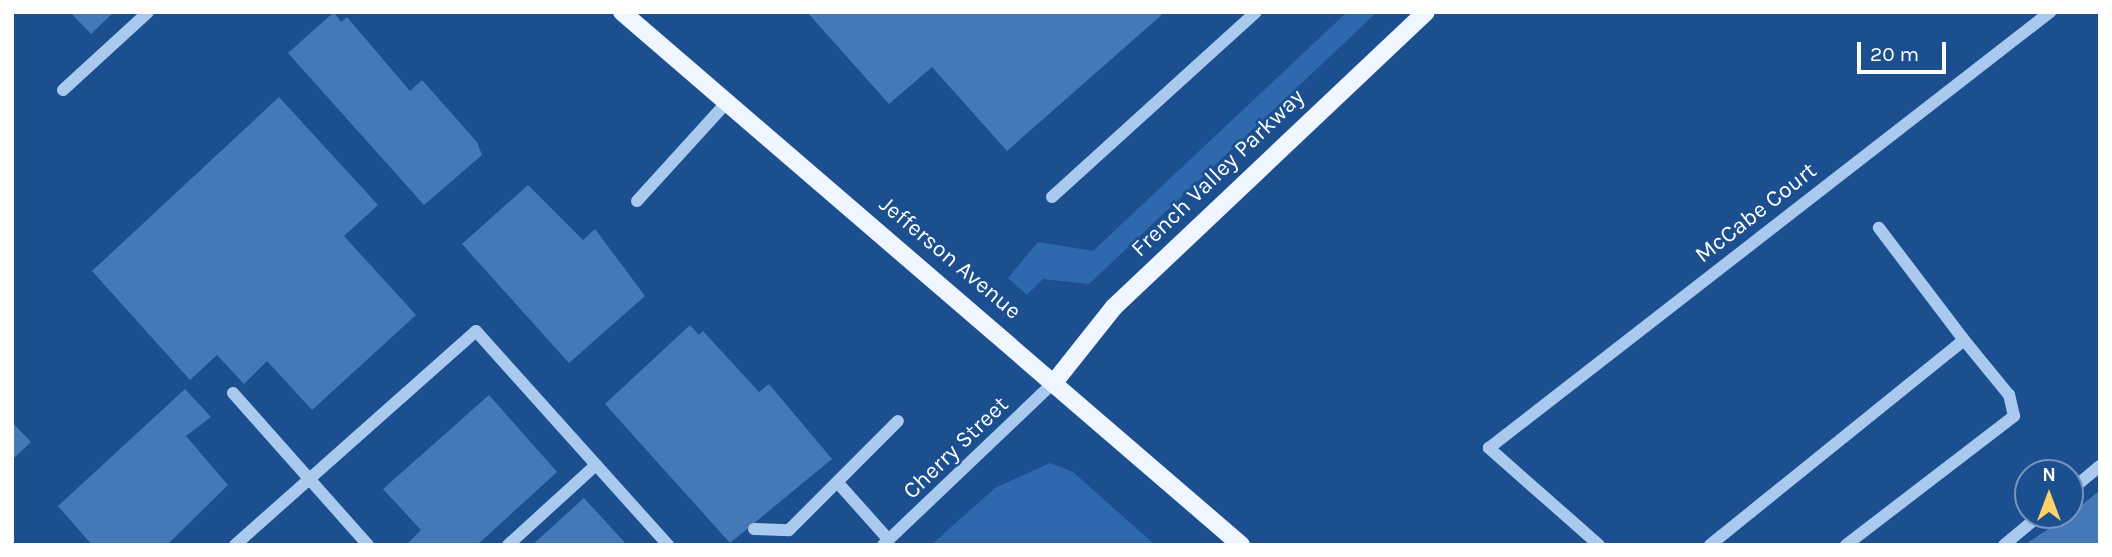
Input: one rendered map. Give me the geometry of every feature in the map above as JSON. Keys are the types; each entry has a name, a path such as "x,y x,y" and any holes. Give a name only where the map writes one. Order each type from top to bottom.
{"main road":[{"name":"Jefferson Avenue","path":"622,12 1056,380 1241,545"},
{"name":"French Valley Parkway","path":"1056,380 1114,307 1426,12"}],"street":[{"path":"63,90 148,12"},
{"path":"1052,197 1256,12"},
{"name":"McCabe Court","path":"1599,545 1489,447 2050,12"},
{"path":"637,201 727,102"},
{"path":"1846,545 2014,416 2009,395 1879,229"},
{"path":"235,545 476,331 668,545"},
{"path":"1710,545 1964,340"},
{"name":"Cherry Street","path":"886,542 1056,380"},
{"path":"233,393 306,482 368,545"},
{"path":"754,528 789,530 898,421"},
{"path":"508,545 596,465"},
{"path":"2084,479 2100,466"},
{"path":"838,483 886,542"},
{"path":"2004,545 2023,529"}],"shaded area":[{"path":"1347,12 1377,12 1089,284 1043,279 1027,295 1008,278 1038,242 1093,251"},
{"path":"1050,463 1073,472 1155,545 931,545 995,488"}],"building":[{"path":"70,12 114,12 91,34"},
{"path":"334,12 341,22 347,17 410,91 422,80 477,142 482,155 424,205 288,53"},
{"path":"807,12 1165,12 1007,151 932,67 889,104"},
{"path":"279,97 378,205 344,236 416,315 312,410 267,361 244,384 217,355 190,380 92,271"},
{"path":"528,185 583,240 595,229 645,296 569,363 462,244"},
{"path":"690,325 699,335 703,331 759,392 769,384 832,459 730,543 605,404"},
{"path":"185,389 211,417 186,436 228,485 167,545 92,545 58,506"},
{"path":"489,395 557,472 477,545 406,545 421,530 383,489"},
{"path":"12,422 31,442 12,460"},
{"path":"2100,490 2100,545 2024,545 2049,529 2084,529 2084,503"},
{"path":"584,498 627,545 532,545"}]}
